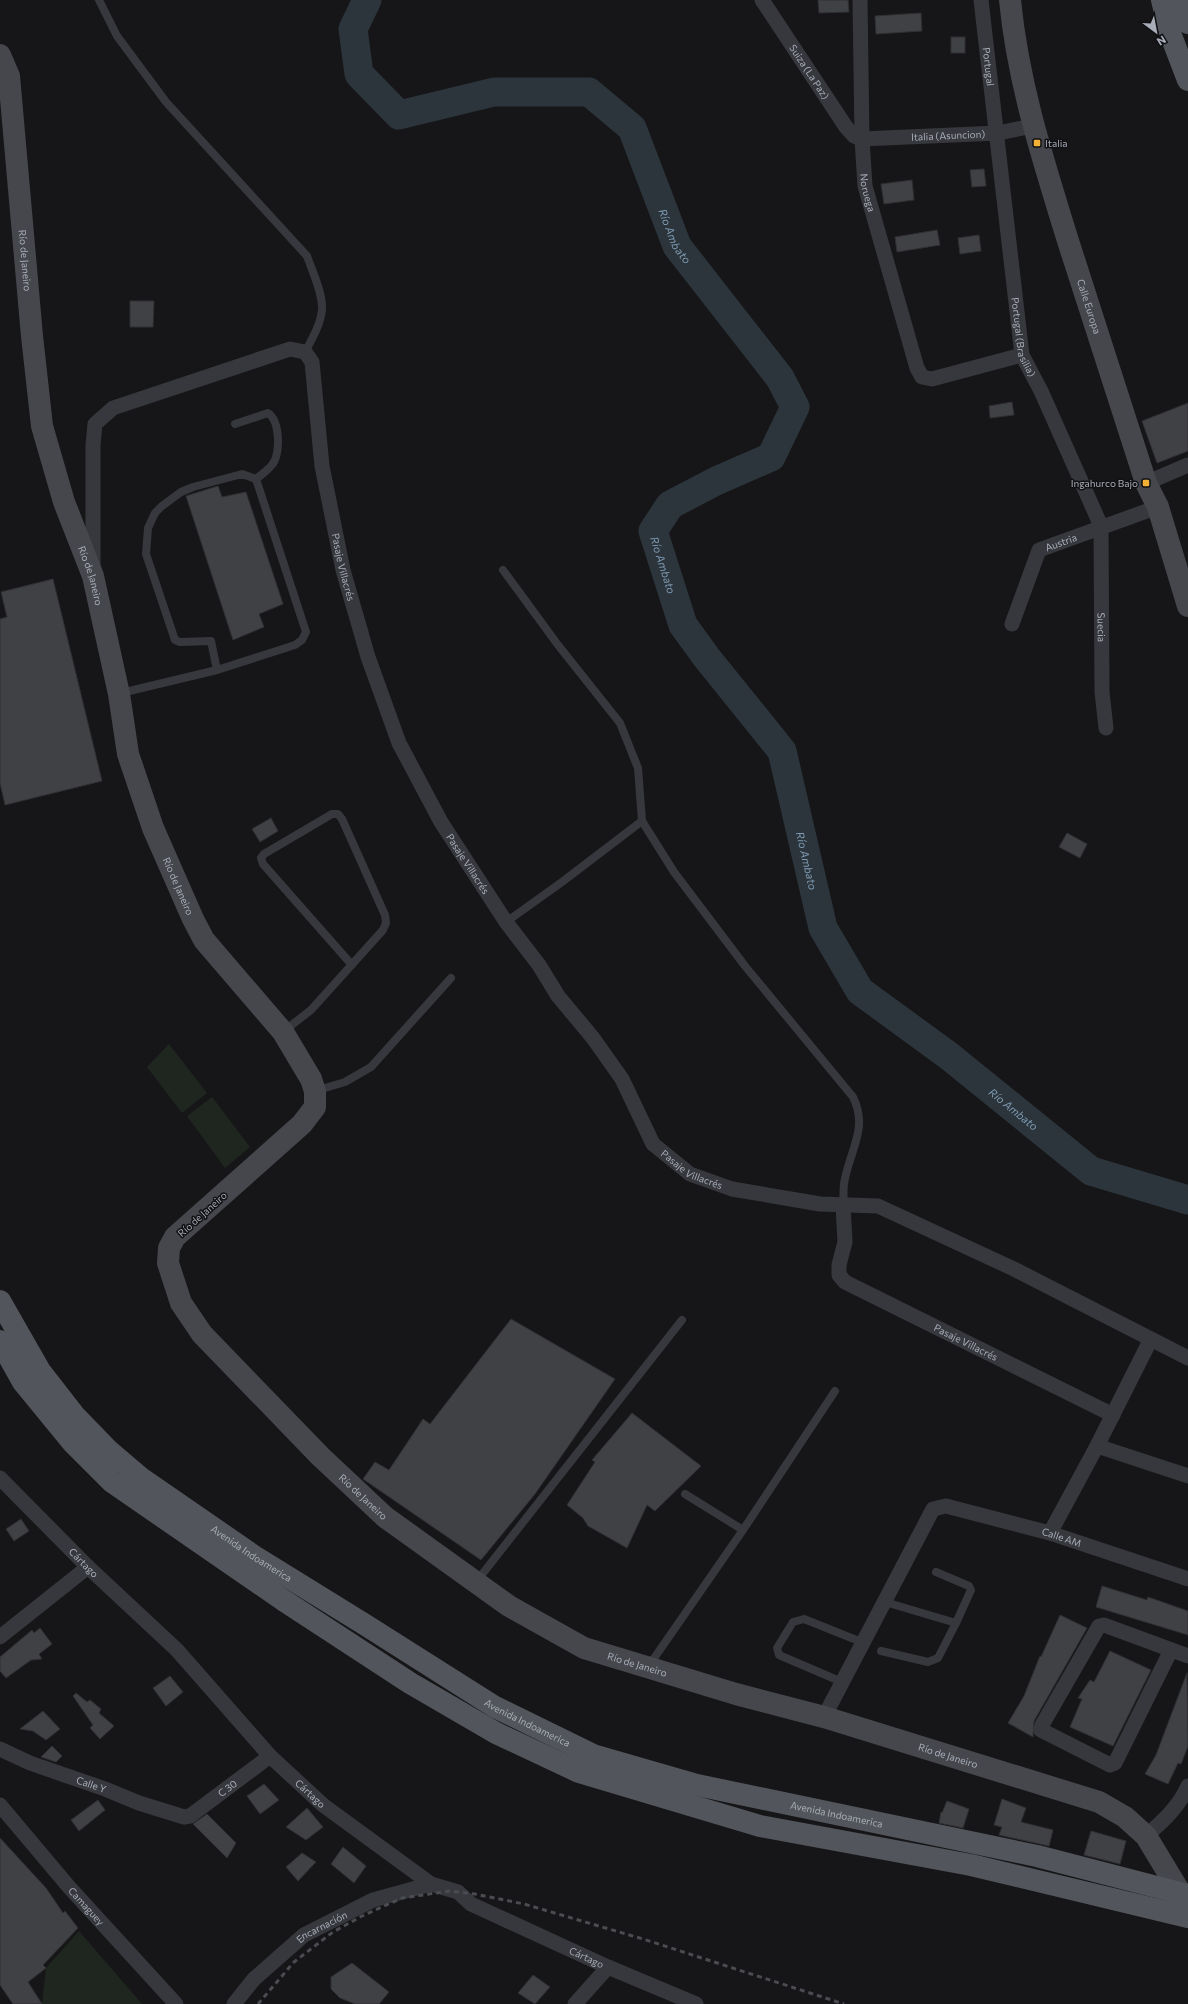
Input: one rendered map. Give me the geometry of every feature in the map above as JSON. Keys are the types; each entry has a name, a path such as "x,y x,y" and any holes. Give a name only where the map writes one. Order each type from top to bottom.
{"main road":[{"path":"1162,0 1170,33 1188,80"},
{"path":"1181,0 1188,23"},
{"name":"Avenida Indoamerica","path":"0,1301 40,1371 75,1416 107,1449 141,1478 254,1556 495,1707 593,1755 697,1785 1037,1856 1184,1905"},
{"name":"Avenida Indoamerica","path":"0,1340 23,1382 72,1443 112,1482 289,1605 410,1683 496,1733 579,1772 760,1826 1184,1905"}],"street":[{"name":"Suiza (La Paz)","path":"762,0 846,127 854,136 862,139"},
{"name":"Noruega","path":"860,0 862,139 865,186 917,368 922,377 932,379 1022,355"},
{"name":"Portugal","path":"981,0 998,133"},
{"name":"Calle Europa","path":"1010,0 1013,32 1021,77 1033,126 1146,483 1158,507 1188,606"},
{"name":"Río de Janeiro","path":"0,55 9,76 32,336 42,426 64,502 93,576 119,694 128,754 153,828 193,919 204,940 282,1032 311,1078 315,1091 315,1107 302,1124 176,1238 169,1248 168,1263 182,1303 208,1340 320,1456 385,1517 509,1606 584,1648 736,1694 824,1717 1099,1802 1125,1817 1146,1836 1184,1905"},
{"name":"Italia (Asuncion)","path":"862,139 998,133 1033,126"},
{"name":"Portugal (Brasilia)","path":"998,133 1022,355 1041,391 1102,526"},
{"path":"93,576 93,445 95,424 113,408 290,350 306,352"},
{"name":"Pasaje Villacrés","path":"306,352 312,362 322,466 343,570 368,657 399,743 442,822 506,922 539,965 558,996 593,1038 622,1079 653,1144 690,1174 732,1189 792,1200 843,1205 845,1242 839,1265 839,1275 845,1282 1113,1415"},
{"path":"1146,483 1188,465"},
{"name":"Austria","path":"1012,624 1038,550 1158,507"},
{"name":"Suecia","path":"1102,526 1102,692 1106,728"},
{"path":"843,1205 878,1206 1014,1269 1188,1358"},
{"path":"1050,1533 1097,1446 1151,1339"},
{"path":"1097,1446 1188,1476"},
{"name":"Cártago","path":"0,1478 88,1567 177,1650 270,1756 323,1805 432,1884 458,1892 471,1904 608,1967 696,2004"},
{"name":"Calle AM","path":"885,1602 934,1509 946,1506 1050,1533 1188,1579"},
{"path":"0,1637 88,1567"},
{"path":"824,1717 885,1602"},
{"path":"1171,1650 1115,1763 1110,1765 1041,1730 1042,1725 1099,1626 1104,1625 1188,1656"},
{"name":"Calle Y","path":"0,1749 30,1763 105,1789 138,1803 184,1818"},
{"name":"C 30","path":"184,1818 190,1816 270,1756"},
{"path":"1146,1836 1166,1818 1184,1796 1188,1786"},
{"name":"Camaguey","path":"0,1805 69,1887 176,2004"},
{"name":"Encarnación","path":"234,2004 254,1979 304,1935 373,1900 432,1884"},
{"path":"575,2004 608,1967"}],"lane":[{"path":"99,0 117,36 166,102 307,256 322,308 318,325 306,352"},
{"path":"235,424 268,412 273,416 277,427 277,451 274,462 256,479"},
{"path":"217,670 211,641 180,642 175,640 146,554 146,536 155,513 170,499 181,492 193,487 242,474 256,479"},
{"path":"119,694 217,670 295,646 302,640 306,632 256,479"},
{"path":"503,570 558,645 620,723 638,768 642,821 674,872 741,960 853,1097 859,1108 860,1125 844,1183 843,1205"},
{"path":"282,1032 311,1010 352,965 383,930 386,923 385,915 342,819 338,814 332,814 264,854 261,858 263,864 352,965"},
{"path":"506,922 562,882 642,821"},
{"path":"315,1091 345,1082 371,1067 451,978"},
{"path":"476,1583 682,1320"},
{"path":"648,1667 743,1530 835,1391"},
{"path":"685,1494 743,1530"},
{"path":"880,1651 928,1662 935,1661 938,1658 971,1590 969,1586 936,1572"},
{"path":"885,1602 956,1623"},
{"path":"842,1682 779,1655 777,1648 793,1622 804,1619 864,1643"}],"shaded area":[{"path":"169,1044 207,1093 182,1113 147,1067"},
{"path":"212,1097 250,1147 225,1168 187,1116"},
{"path":"79,1931 142,2004 42,2004 46,1968"}],"building":[{"path":"818,0 848,0 849,12 819,13"},
{"path":"921,13 922,31 876,34 875,16"},
{"path":"951,37 965,37 965,53 951,53"},
{"path":"984,169 986,186 972,187 970,170"},
{"path":"912,180 914,200 884,204 881,184"},
{"path":"937,230 940,245 897,252 895,237"},
{"path":"979,235 981,251 960,254 958,238"},
{"path":"130,301 154,301 153,327 130,327"},
{"path":"1012,402 1014,415 990,418 989,406"},
{"path":"1188,403 1188,451 1157,463 1142,421"},
{"path":"218,486 222,497 246,492 283,604 259,614 264,627 233,640 186,496"},
{"path":"53,579 102,781 5,805 0,783 0,619 7,617 1,592"},
{"path":"271,818 278,831 260,842 252,829"},
{"path":"1067,833 1087,844 1080,858 1059,847"},
{"path":"511,1319 615,1379 535,1494 481,1560 363,1479 375,1462 389,1470 423,1419 430,1424"},
{"path":"632,1413 701,1466 655,1511 647,1505 627,1548 588,1526 583,1518 567,1505 595,1462 592,1460"},
{"path":"21,1519 29,1531 14,1541 6,1529"},
{"path":"1102,1586 1147,1600 1148,1597 1188,1611 1188,1635 1096,1607"},
{"path":"1060,1615 1087,1628 1034,1721 1033,1737 1008,1723 1024,1696 1040,1656 1041,1657"},
{"path":"40,1628 52,1644 39,1654 42,1659 31,1660 6,1678 0,1671 0,1657 32,1630 34,1633"},
{"path":"1110,1651 1151,1670 1113,1746 1070,1727 1082,1699 1078,1698 1090,1680 1094,1682"},
{"path":"1187,1673 1188,1746 1181,1764 1178,1763 1168,1784 1145,1774 1156,1755"},
{"path":"170,1676 183,1692 166,1706 153,1688"},
{"path":"76,1693 87,1702 90,1700 101,1709 99,1713 114,1726 100,1739 90,1728 93,1725 73,1696"},
{"path":"43,1711 60,1729 46,1740 33,1731 20,1729"},
{"path":"52,1746 62,1756 56,1762 41,1757"},
{"path":"264,1784 279,1800 260,1814 247,1796"},
{"path":"1002,1799 1026,1808 1021,1822 1053,1830 1049,1846 999,1835 1002,1827 994,1825"},
{"path":"98,1800 105,1810 79,1831 71,1820"},
{"path":"947,1801 969,1809 963,1828 939,1823 941,1812 942,1813"},
{"path":"307,1808 323,1827 306,1840 286,1827"},
{"path":"207,1814 236,1843 227,1858 193,1824"},
{"path":"1091,1831 1126,1841 1120,1864 1084,1855"},
{"path":"0,1838 46,1888 63,1913 65,1911 78,1928 43,1965 46,1968 28,1982 42,2004 13,2004 0,1985"},
{"path":"343,1847 366,1866 354,1883 331,1864"},
{"path":"302,1853 316,1862 298,1881 286,1867"},
{"path":"352,1963 389,1992 379,2004 355,2004 340,1998 331,1989 331,1977"},
{"path":"533,1975 550,1987 535,2004 518,1993"}],"waterway":[{"name":"Río Ambato","path":"367,0 353,29 359,74 399,115 494,92 589,92 632,128 677,246 780,378 795,407 771,457 716,481 670,505 653,531 683,625 707,658 782,751 823,928 860,991 949,1056 1091,1171 1188,1200"}],"railway":[{"path":"258,2004 294,1962 333,1932 362,1916 402,1898 450,1891 475,1894 524,1904 643,1939 844,2004"}],"place":[{"name":"Italia","path":"1037,143"},
{"name":"Ingahurco Bajo","path":"1146,483"}]}
